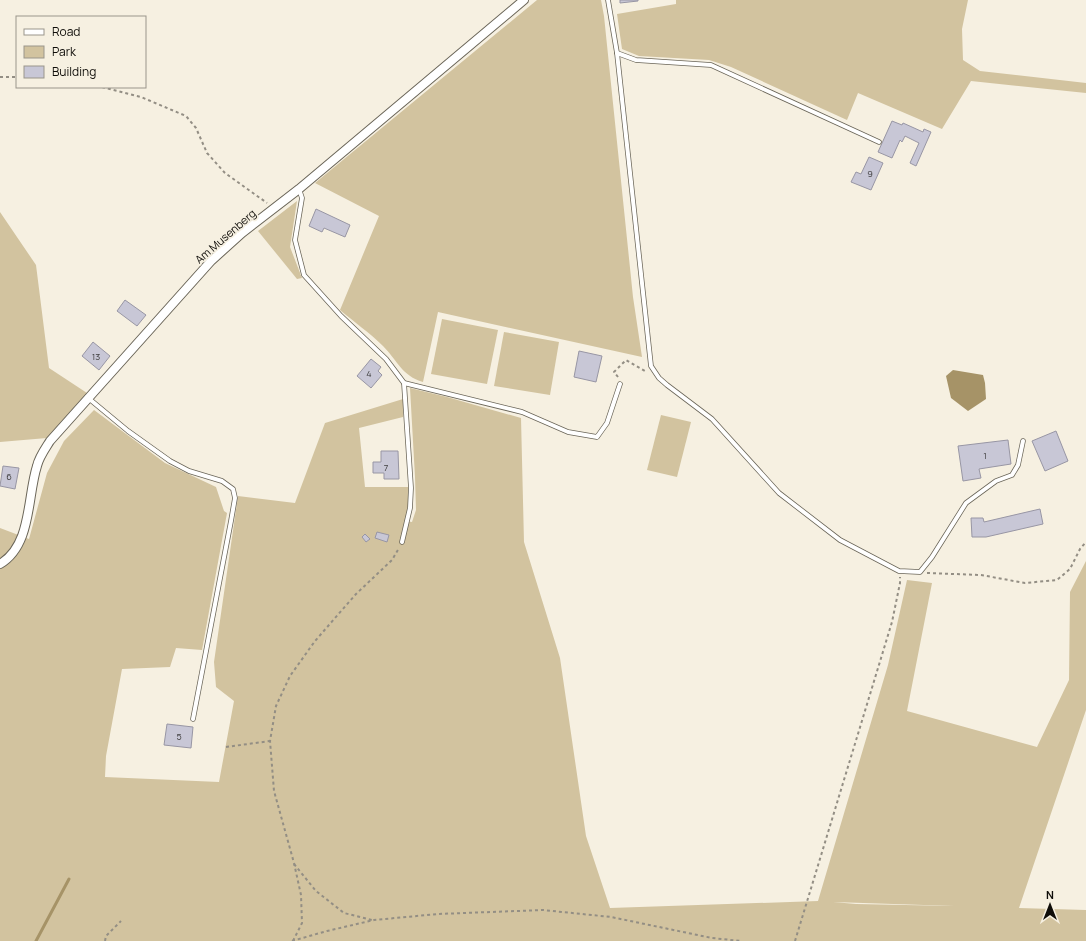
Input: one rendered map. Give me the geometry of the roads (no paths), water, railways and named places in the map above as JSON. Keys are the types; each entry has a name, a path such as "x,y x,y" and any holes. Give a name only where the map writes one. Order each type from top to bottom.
{"street":[{"name":"Am Musenberg","path":"0,564 13,553 20,543 24,531 37,465 50,441 211,261 242,234 300,189 524,0"}],"lane":[{"path":"608,0 617,53 652,366 659,378 712,419 779,493 840,540 899,571 920,572 932,557 966,503 996,481 1012,475 1018,465 1023,441"},
{"path":"617,53 636,60 711,64 879,142"},
{"path":"300,189 302,198 295,240 304,275 341,316 386,359 404,383 411,488 409,514 402,542"},
{"path":"404,383 522,412 568,432 597,437 607,423 620,384"},
{"path":"88,397 128,431 170,461 189,471 222,481 233,489 235,498 231,521 193,719"}],"waterway":[{"path":"36,941 69,879"}]}
